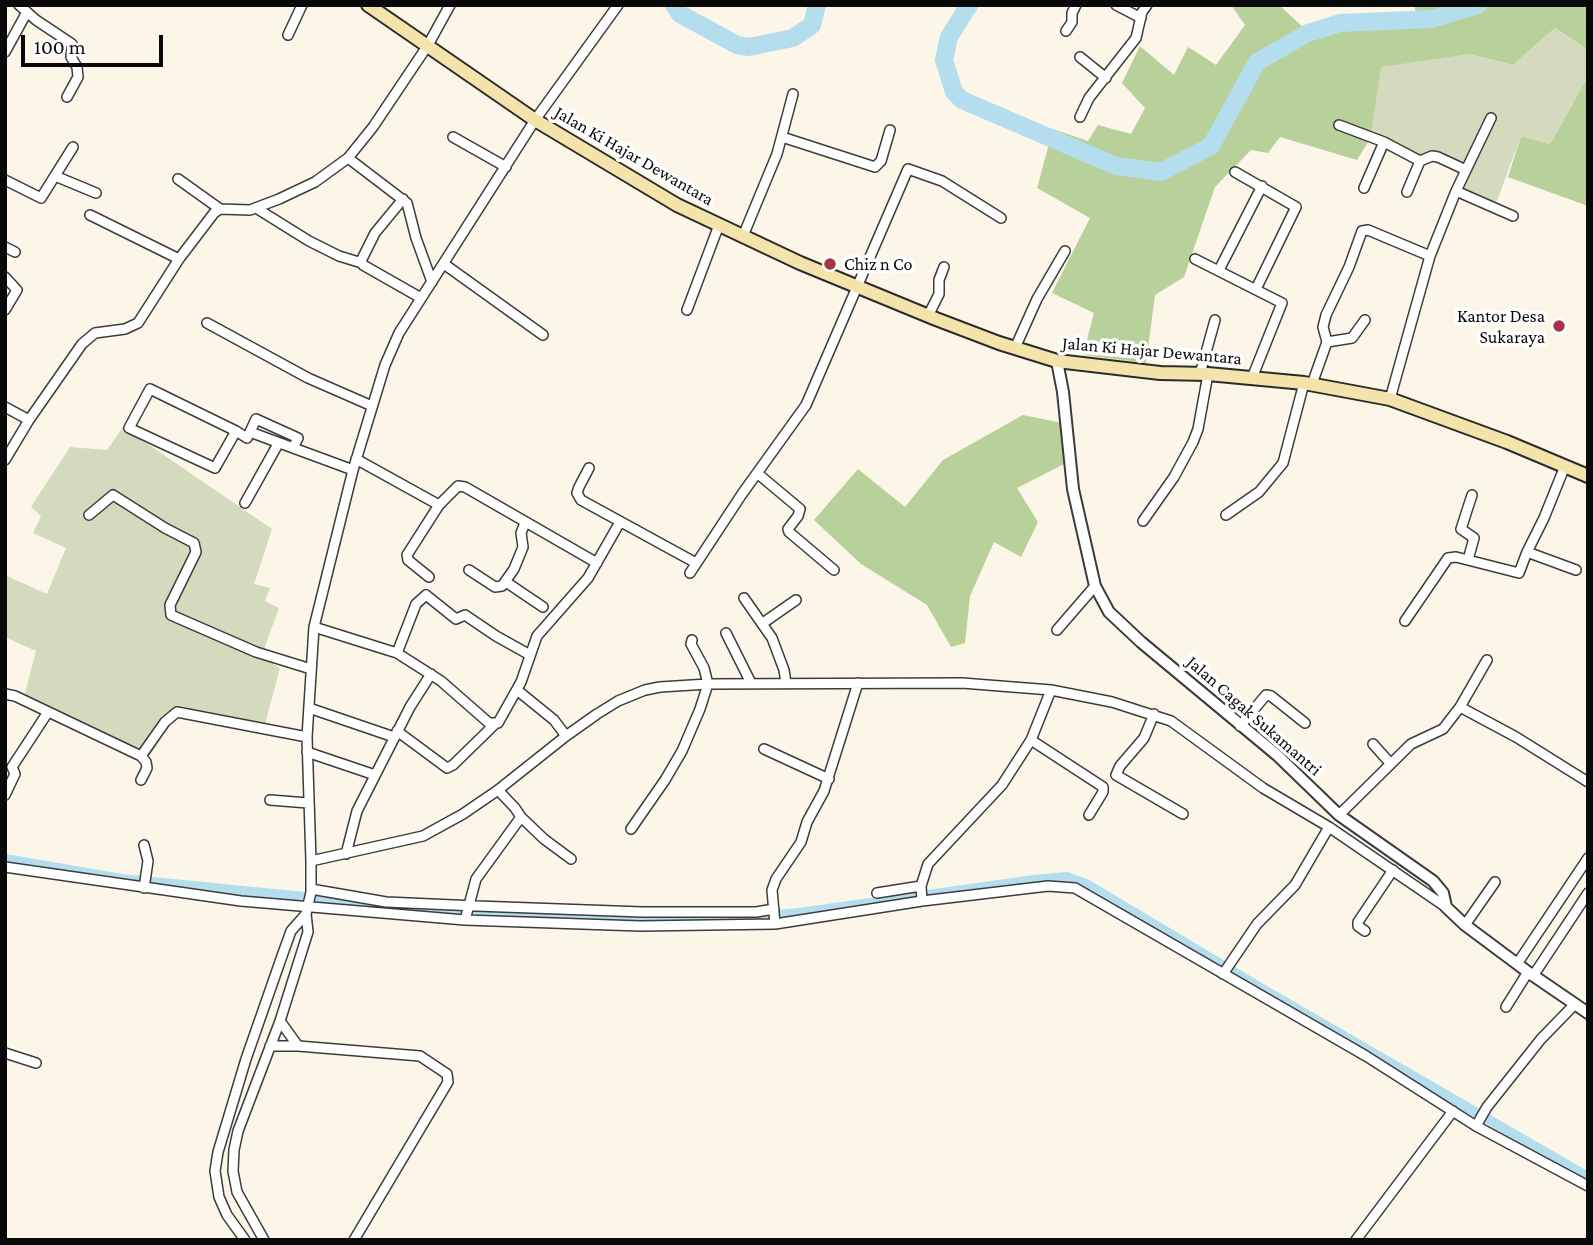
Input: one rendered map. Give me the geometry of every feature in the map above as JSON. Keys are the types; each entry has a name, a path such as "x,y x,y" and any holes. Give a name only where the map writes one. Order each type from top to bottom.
{"main road":[{"name":"Jalan Ki Hajar Dewantara","path":"368,5 536,120 677,205 800,263 928,316 1014,348 1057,360 1160,373 1204,374 1308,384 1390,400 1588,476"}],"street":[{"path":"19,5 72,44 71,57 77,67 78,77 68,97"},
{"path":"288,35 302,5"},
{"path":"178,179 219,209 246,211 315,182 348,158 368,135 428,45 450,5"},
{"path":"264,1240 237,1192 233,1171 238,1131 280,1021 308,932 311,861 307,737 314,627 356,459 391,348 536,120 618,5"},
{"path":"1066,31 1072,22 1076,5"},
{"path":"1116,5 1141,18"},
{"path":"1080,117 1089,98 1136,38 1147,5"},
{"path":"6,50 27,12"},
{"path":"1080,57 1106,78"},
{"path":"743,236 770,176 793,94"},
{"path":"1390,400 1430,256 1456,191 1491,118"},
{"path":"1339,125 1384,142 1420,161"},
{"path":"782,137 876,166 881,161 890,130"},
{"path":"453,137 506,167"},
{"path":"1364,188 1384,142"},
{"path":"5,180 39,198 73,147"},
{"path":"1407,192 1420,161 1432,156 1466,170"},
{"path":"348,158 409,205 416,238 432,282"},
{"path":"690,573 806,405 908,169 942,181 1001,218"},
{"path":"1235,172 1296,207 1256,289"},
{"path":"55,176 96,193"},
{"path":"1219,270 1262,186"},
{"path":"1456,191 1494,210 1513,216"},
{"path":"362,263 364,252 375,233 403,199"},
{"path":"256,208 309,240 339,256 362,263 421,298"},
{"path":"5,460 29,420 90,335 138,323 179,259 219,209"},
{"path":"90,215 179,259"},
{"path":"687,310 719,225"},
{"path":"1226,515 1259,492 1283,463 1308,384 1327,342 1323,327 1326,314 1349,267 1362,231 1368,230 1430,256"},
{"path":"5,247 15,252"},
{"path":"1014,348 1037,299 1065,251"},
{"path":"1195,259 1279,301 1282,307 1252,378"},
{"path":"444,264 543,335"},
{"path":"928,316 939,294 939,280 944,267"},
{"path":"5,277 17,290 5,310"},
{"path":"1143,521 1174,477 1194,442 1215,320"},
{"path":"1327,342 1352,338 1365,320"},
{"path":"207,323 308,378 372,406"},
{"name":"Jalan Cagak Sukamantri","path":"1057,360 1073,489 1095,586 1104,606 1113,617 1277,755 1339,815 1433,881 1443,893 1446,907 1465,925 1588,1013"},
{"path":"236,431 215,468 129,428 150,389 236,431 247,438 256,419 298,438 293,448"},
{"path":"5,407 29,420"},
{"path":"250,432 353,470"},
{"path":"245,503 278,444"},
{"path":"356,459 439,505"},
{"path":"1405,621 1448,558 1456,557 1519,573 1565,466"},
{"path":"589,468 579,487 579,497 585,504 696,563"},
{"path":"757,474 799,508 799,514 788,528 789,532 834,570"},
{"path":"429,577 406,558 439,505 455,487 461,486 597,563"},
{"path":"89,515 113,495 194,543 196,552 170,605 171,615 256,652 311,670"},
{"path":"1468,560 1474,538 1461,529 1472,495"},
{"path":"309,708 395,734 447,768 453,765 502,719 517,690 537,636 588,578 620,522"},
{"path":"469,570 499,588 506,582 523,547 522,531 525,523"},
{"path":"1527,552 1576,570"},
{"path":"506,582 543,607"},
{"path":"1057,631 1095,586"},
{"path":"397,653 416,604 426,595 456,619 465,615 530,655"},
{"path":"744,598 763,623 780,659 786,683"},
{"path":"763,623 796,600"},
{"path":"314,627 397,653 431,674 494,725"},
{"path":"726,633 751,683"},
{"path":"631,829 666,780 700,709 708,684 704,668 691,644 692,640"},
{"path":"1339,815 1412,744 1443,729 1460,707 1487,660"},
{"path":"347,849 357,811 395,734 431,674"},
{"path":"774,916 772,890 776,879 801,842 807,822 820,801 858,682"},
{"path":"311,861 347,849 423,836 463,814 498,790 566,736 618,701 645,690 751,683 962,683 1051,690 1112,702 1154,714 1180,726 1263,788 1329,827 1446,907"},
{"path":"517,690 554,720 566,736"},
{"path":"921,894 928,864 1002,785 1031,740 1051,690"},
{"path":"5,694 15,696 141,756 146,762 141,780"},
{"path":"1240,726 1266,695 1271,696 1304,723"},
{"path":"1460,707 1516,737 1588,782"},
{"path":"5,795 15,774 12,767 48,712"},
{"path":"141,756 165,722 177,712 307,737"},
{"path":"1154,714 1144,738 1120,766 1116,775 1183,814"},
{"path":"1031,740 1103,787 1103,792 1089,815"},
{"path":"1373,744 1390,763"},
{"path":"764,749 829,779"},
{"path":"307,752 375,775"},
{"path":"498,790 544,839 571,859"},
{"path":"270,800 308,803"},
{"path":"466,912 476,879 521,817"},
{"path":"1226,970 1257,924 1295,885 1329,827"},
{"path":"144,845 148,862 145,886"},
{"path":"1517,964 1588,858"},
{"path":"5,867 241,901 386,901 466,912 641,918 756,912 774,916"},
{"path":"1365,931 1358,926 1358,922 1393,870"},
{"path":"1465,925 1495,882"},
{"path":"877,894 1048,886 1075,888 1226,970 1453,1111 1588,1186"},
{"path":"1506,1007 1588,893"},
{"path":"309,900 466,912 641,918 774,916 921,894"},
{"path":"245,1240 219,1197 215,1171 218,1152 246,1059 291,932 309,900"},
{"path":"279,966 295,973"},
{"path":"1477,1124 1541,1039 1575,1004"},
{"path":"280,1021 298,1046"},
{"path":"270,1046 420,1056 447,1074 448,1082 354,1240"},
{"path":"5,1053 36,1063"},
{"path":"246,1059 264,1064"},
{"path":"1356,1240 1453,1111"}],"green space":[{"path":"1231,5 1279,5 1304,28 1382,19 1416,25 1415,5 1451,5 1453,18 1487,5 1588,5 1588,50 1555,28 1513,65 1469,54 1370,139 1357,160 1280,137 1268,153 1251,150 1215,187 1184,277 1155,295 1146,363 1083,355 1094,313 1052,293 1090,218 1037,188 1053,129 1088,141 1098,125 1131,134 1145,108 1122,83 1140,46 1174,75 1188,47 1216,65 1245,25"},
{"path":"1555,28 1588,50 1588,76 1550,144 1521,136 1494,209 1460,193 1467,174 1370,139 1381,67 1469,54 1513,65"},
{"path":"1588,76 1588,206 1508,177 1521,136 1550,144"},
{"path":"1023,415 1062,423 1070,461 1017,488 1038,522 1021,557 994,542 970,596 965,643 951,647 927,605 861,564 814,520 858,469 905,507 943,460"},
{"path":"123,427 272,529 254,584 270,588 265,601 279,608 261,657 280,668 264,728 181,706 150,756 24,697 36,651 5,637 5,582 7,576 47,594 66,548 33,533 41,516 31,507 70,447 107,450"}],"waterway":[{"path":"674,5 680,14 737,45 749,47 793,38 812,25 817,5"},
{"path":"969,5 949,37 944,60 954,92 962,100 1116,166 1161,172 1211,146 1257,62 1308,33 1340,23 1432,19 1478,5"},
{"path":"5,859 122,879 404,909 496,916 659,919 748,918 799,913 1067,877 1088,885 1588,1177"}],"place":[{"name":"Chiz n Co","path":"830,264"},
{"name":"Kantor Desa Sukaraya","path":"1559,326"}]}
